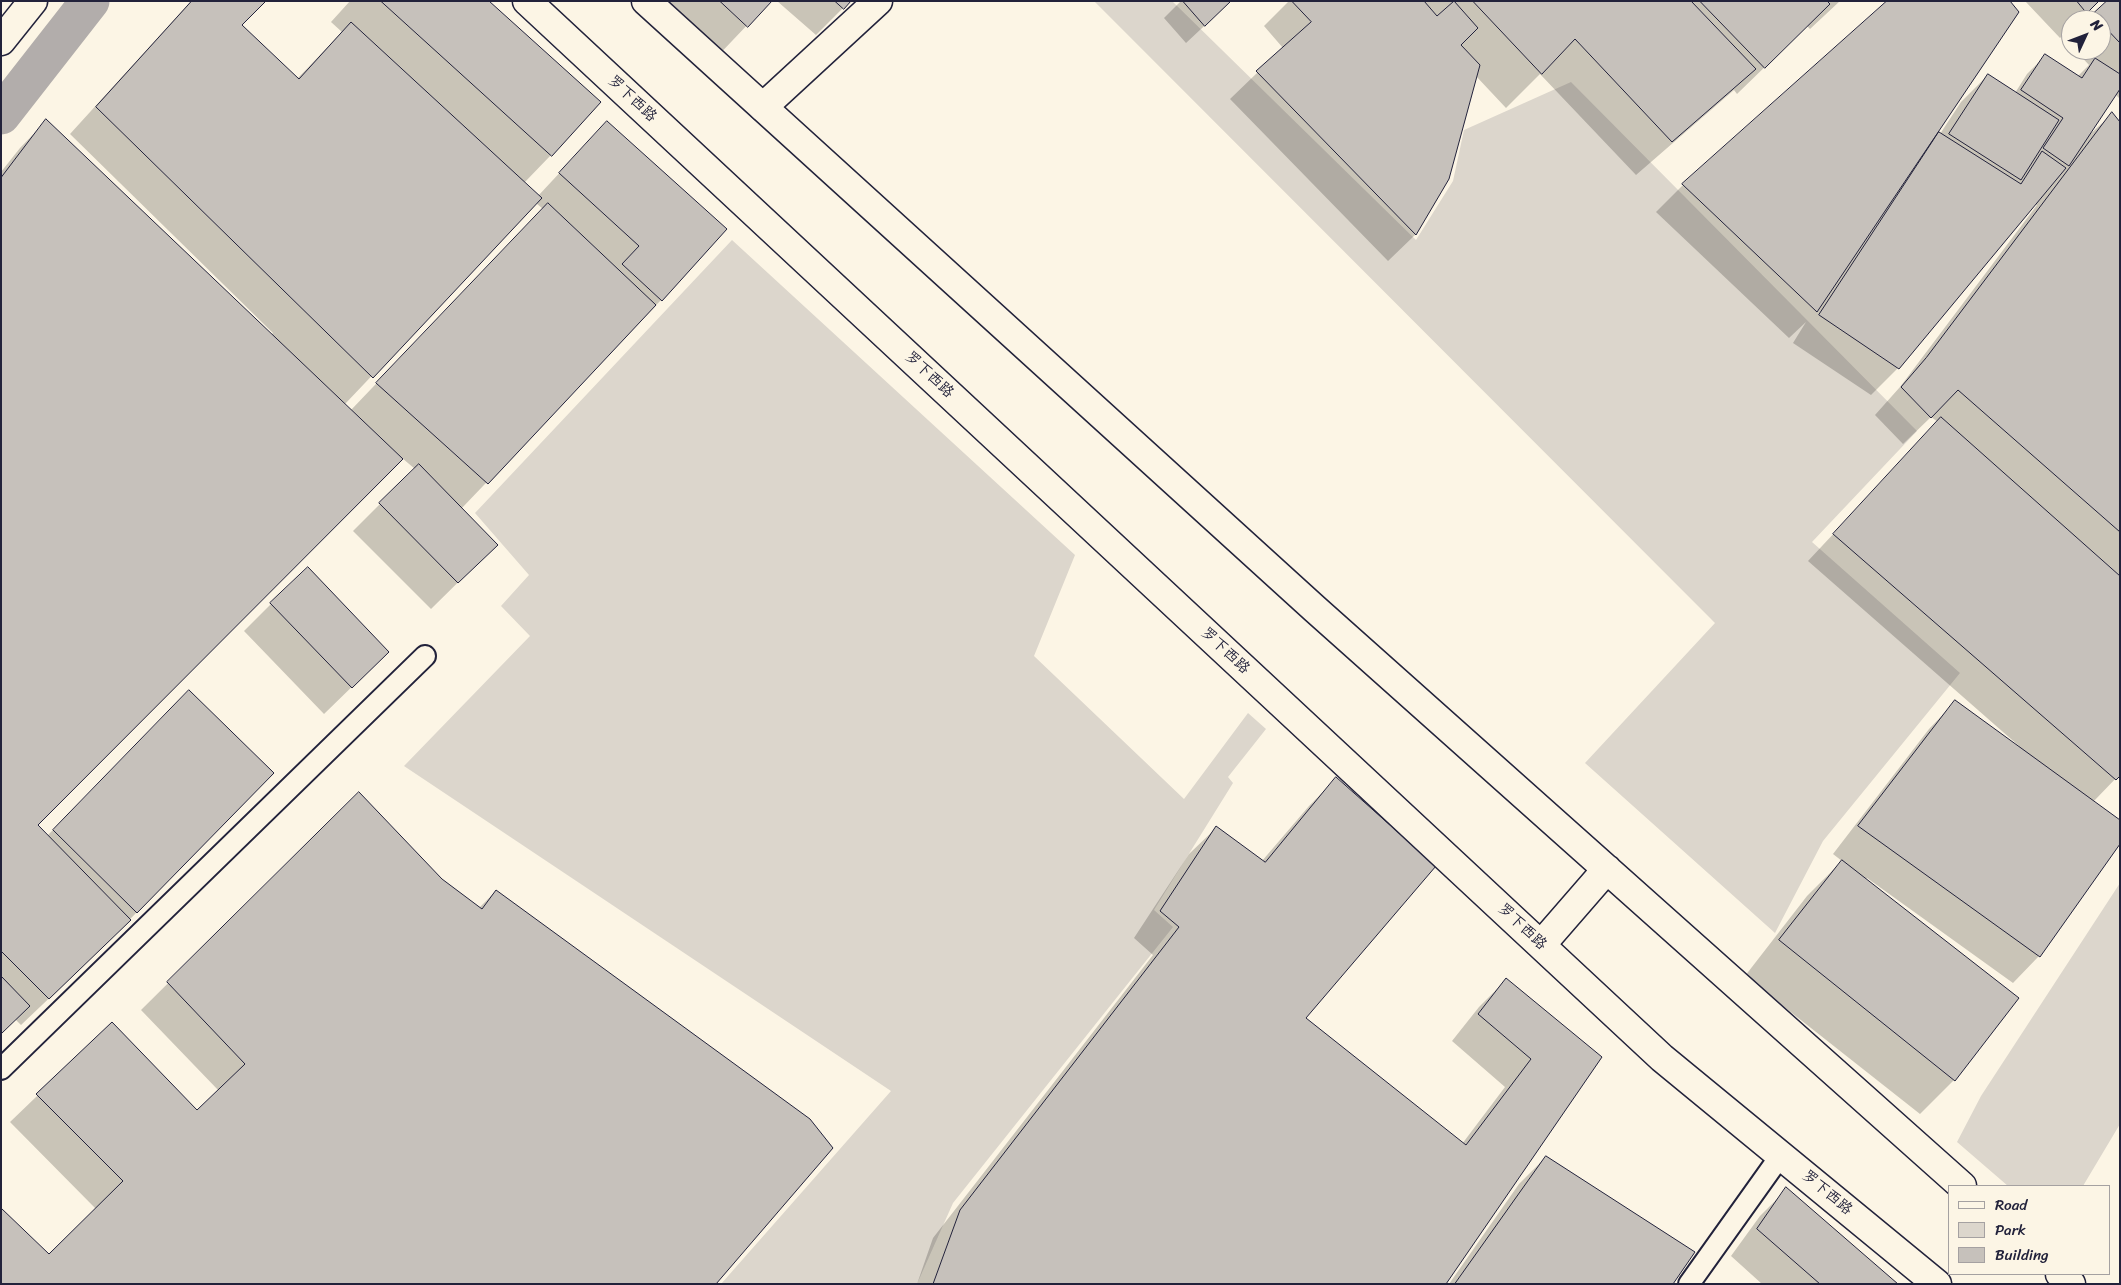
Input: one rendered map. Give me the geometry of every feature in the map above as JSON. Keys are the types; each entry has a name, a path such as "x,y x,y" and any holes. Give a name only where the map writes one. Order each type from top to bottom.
{"main road":[{"path":"2,39 33,1"},
{"name":"罗下西路","path":"527,1 1662,1058 1937,1284"},
{"path":"646,1 1307,602 1961,1185"},
{"path":"763,107 878,1"},
{"path":"1541,944 1607,869"},
{"path":"2061,1275 2071,1284"}],"lane":[{"path":"1,1069 424,656"},
{"path":"1689,1284 1781,1155"}],"green space":[{"path":"1094,1 1172,1 1416,240 1453,181 1464,130 1571,82 1917,431 1812,542 1960,673 1823,841 1775,933 1585,763 1715,623"},
{"path":"732,240 1075,555 1034,656 1184,799 1248,713 1266,729 1228,777 1233,783 1154,910 1173,927 953,1203 917,1284 721,1284 891,1091 404,766 530,636 501,606 529,575 475,513"},
{"path":"2120,883 2120,1124 2084,1185 2007,1185 1957,1142 1981,1096"}],"building":[{"path":"192,1 266,1 242,25 299,79 351,22 542,198 373,378 96,107"},
{"path":"381,1 489,1 601,102 552,156"},
{"path":"720,1 772,1 748,27"},
{"path":"835,1 851,1 844,9"},
{"path":"1183,1 1231,1 1205,26"},
{"path":"1292,1 1424,1 1437,16 1454,1 1478,28 1461,45 1480,65 1449,179 1416,235 1256,71 1311,22"},
{"path":"1473,1 1691,1 1756,69 1672,142 1575,39 1542,74"},
{"path":"1700,1 1827,1 1830,4 1765,68"},
{"path":"1887,1 2010,1 2019,12 1817,312 1682,184"},
{"path":"2077,1 2099,1 2090,10 2084,10"},
{"path":"2107,1 2120,1 2120,43 2111,34 2111,10 2097,10"},
{"path":"2045,54 2082,78 2094,60 2098,60 2120,74 2120,89 2069,166 2043,148 2063,118 2021,90"},
{"path":"1988,74 2059,120 2021,180 1949,134"},
{"path":"2112,112 2120,122 2120,532 1958,390 1931,418 1901,387 1926,358"},
{"path":"46,119 403,459 38,825 131,920 49,999 1,951 1,178"},
{"path":"607,121 727,229 662,301 622,264 639,246 559,173"},
{"path":"1939,132 2021,184 2042,151 2066,168 1899,369 1819,315"},
{"path":"548,203 656,305 488,484 376,383"},
{"path":"1941,417 2120,576 2120,776 2116,780 1833,534"},
{"path":"419,464 498,545 458,583 379,503"},
{"path":"308,567 389,652 352,688 270,603"},
{"path":"189,690 274,773 137,913 53,830"},
{"path":"1955,700 2120,820 2120,844 2040,957 1858,826"},
{"path":"1336,777 1436,866 1306,1018 1466,1145 1531,1059 1478,1014 1506,978 1602,1057 1446,1284 933,1284 960,1210 1179,927 1160,911 1216,826 1265,862"},
{"path":"359,792 442,879 482,909 496,890 810,1119 833,1148 716,1284 1,1284 1,1208 49,1254 123,1181 36,1094 112,1022 197,1110 245,1064 167,982"},
{"path":"1842,860 2019,998 1955,1081 1779,940"},
{"path":"1,976 30,1006 1,1034"},
{"path":"1546,1156 1695,1252 1673,1284 1455,1284"},
{"path":"1786,1187 1898,1284 1820,1284 1757,1229"}],"waterway":[{"path":"1,115 90,1"}]}
